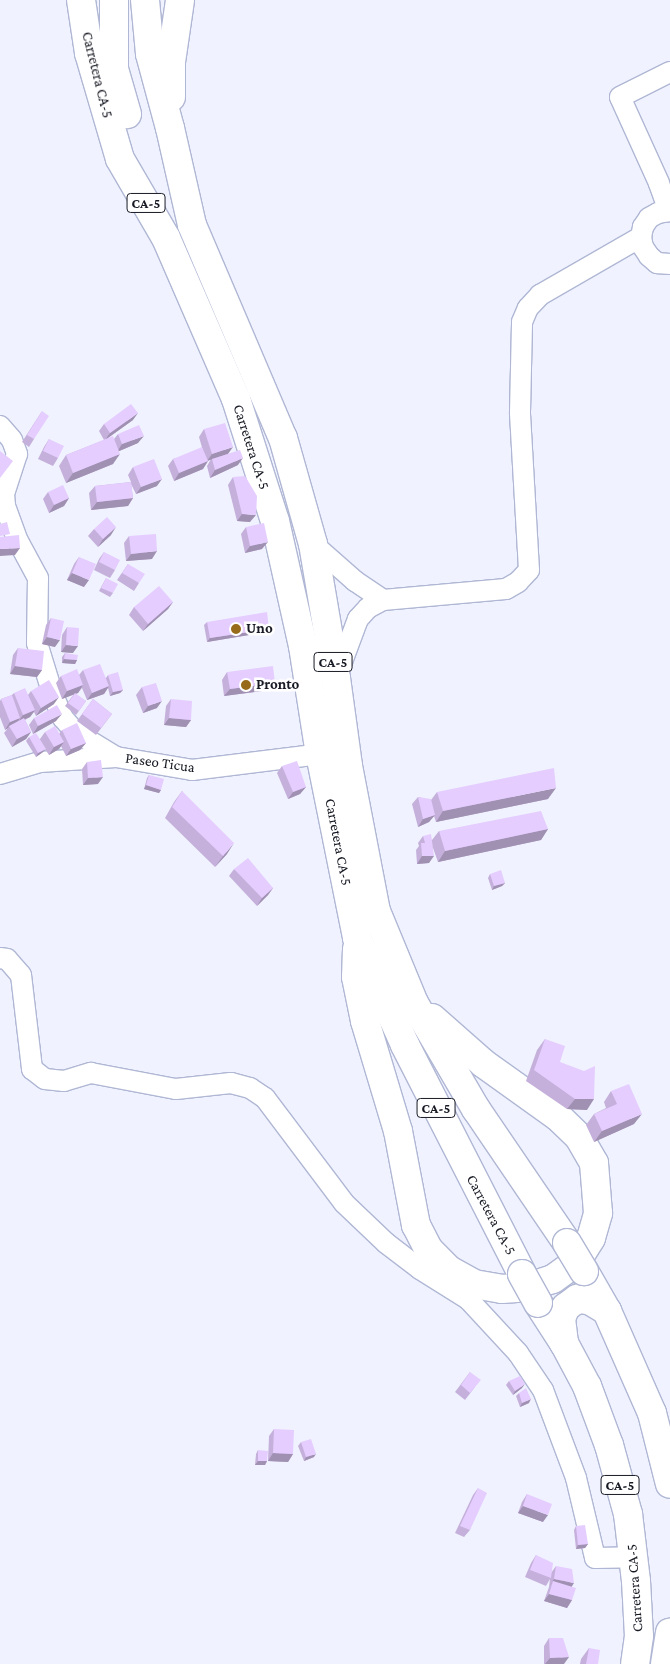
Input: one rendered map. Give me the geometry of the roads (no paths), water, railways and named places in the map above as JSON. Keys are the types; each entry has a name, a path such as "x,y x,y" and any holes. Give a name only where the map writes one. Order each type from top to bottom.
{"highway":[{"name":"Carretera CA-5","path":"81,0 89,53 120,159 166,238 236,399 275,521 303,646 320,754 357,938 409,1053 522,1274 564,1343 586,1386 609,1445 628,1514 634,1557 638,1636 635,1664"},
{"path":"114,0 114,69 146,184 166,238"},
{"name":"Carretera CA-5","path":"145,0 150,54 170,128 192,225 283,438 313,544 336,678 348,766 376,911 414,1003 476,1109 566,1243 607,1311 652,1413 670,1484"},
{"path":"170,128 171,62 180,0"},
{"path":"357,938 358,986 365,1021 398,1131 416,1225 429,1250 449,1270 474,1284 482,1298 502,1289 528,1287 553,1279 576,1262 591,1238 598,1213 594,1163 579,1137 558,1116 483,1063 414,1003"},
{"path":"564,1343 561,1318 566,1307 577,1299 589,1300 607,1311"},
{"path":"664,1664 670,1632"}],"street":[{"path":"670,72 620,97 659,183 669,211 658,213 649,218 643,227 641,237 643,247 657,263 670,264"},
{"path":"336,678 358,619 368,608 383,600 506,589 518,582 529,570 520,412 522,322 528,308 540,295 641,237"},
{"path":"0,426 12,440 17,454 4,494 5,506 18,541 38,578 37,643 53,696 63,718 75,732 116,757"},
{"path":"313,544 355,581 383,600"},
{"name":"Paseo Ticua","path":"0,774 40,762 116,757 192,770 320,754"},
{"path":"0,958 7,959 21,975 32,1069 45,1079 64,1081 91,1073 176,1089 231,1083 250,1088 265,1098 344,1203 386,1243 420,1269 456,1290 482,1298 543,1390 582,1495 595,1558 634,1557"}],"place":[{"name":"Uno","path":"236,629"},
{"name":"Pronto","path":"246,685"}]}
